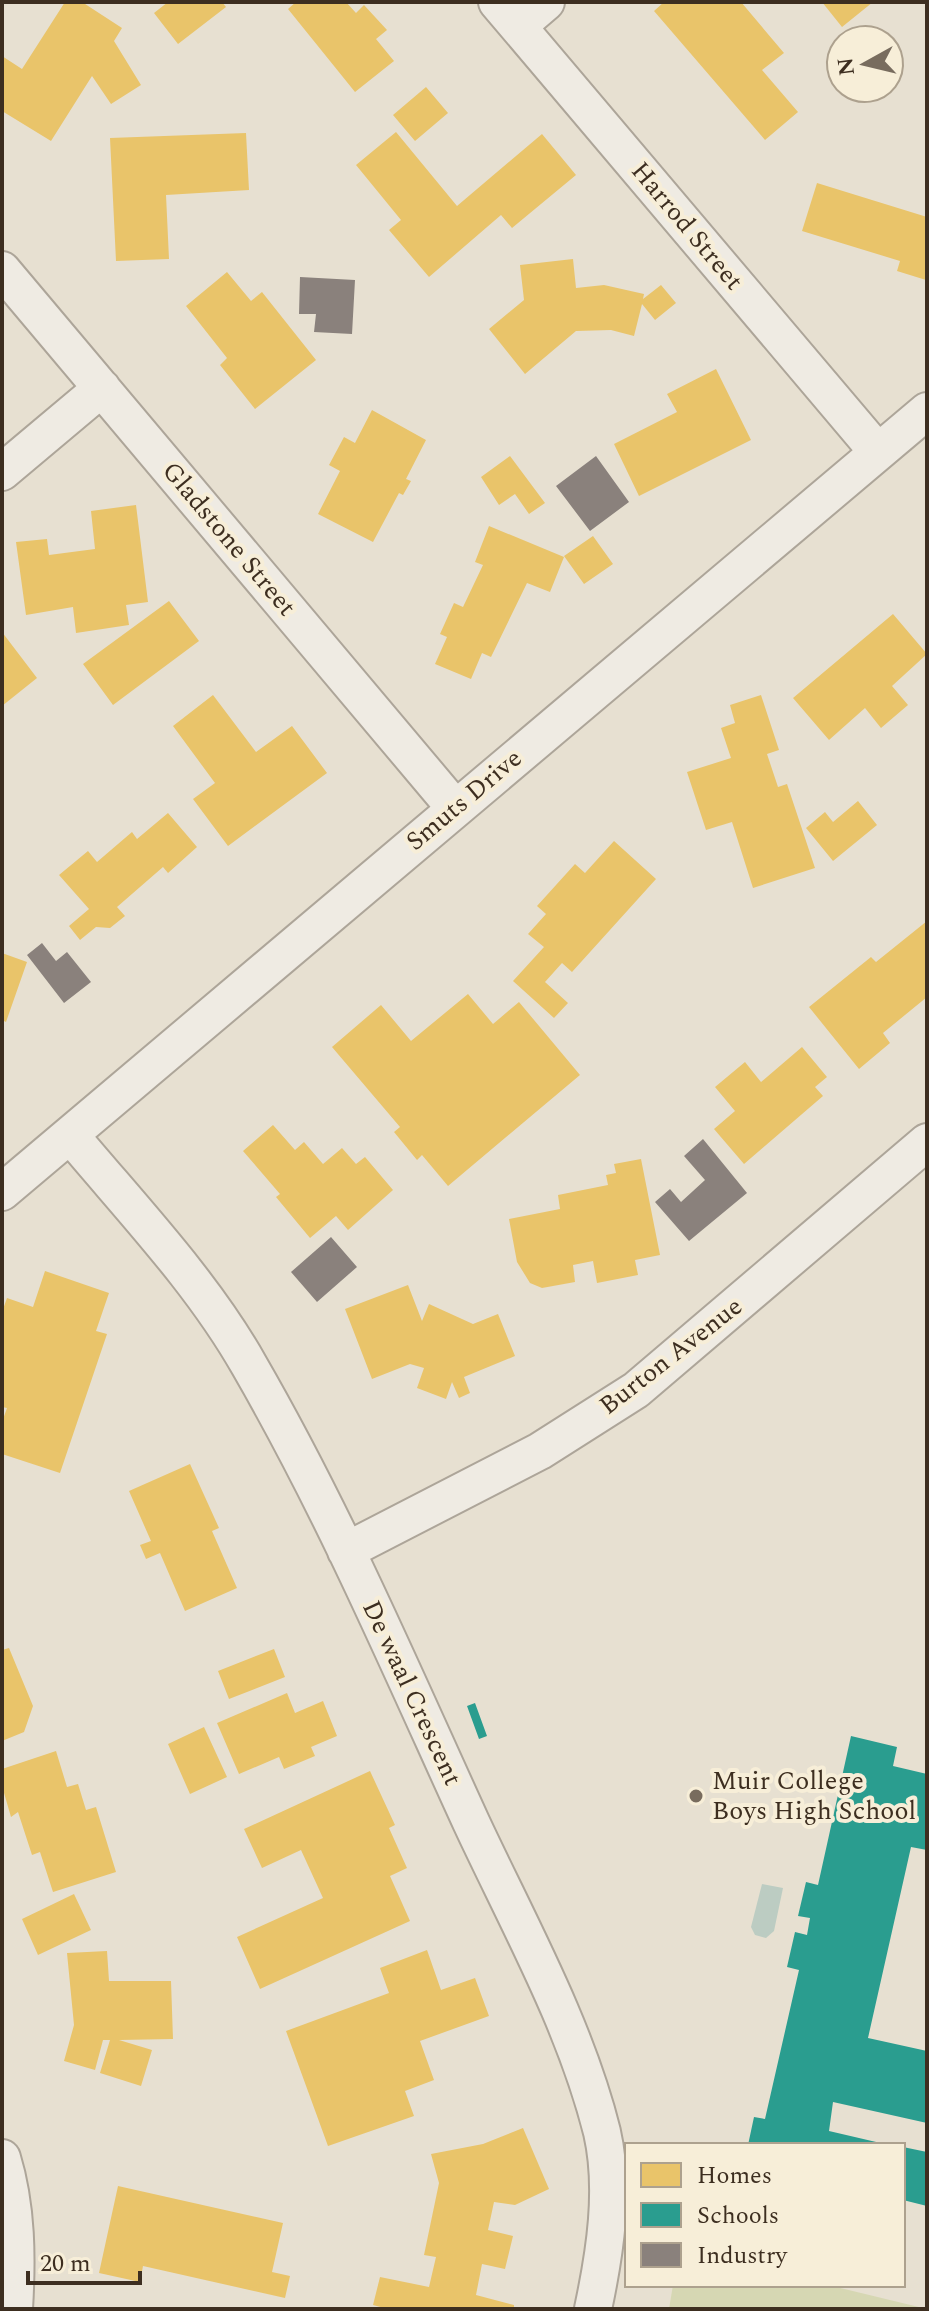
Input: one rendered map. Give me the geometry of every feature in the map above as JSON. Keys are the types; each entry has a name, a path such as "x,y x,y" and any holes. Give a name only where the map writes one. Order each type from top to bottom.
{"street":[{"path":"508,14 546,2"},
{"name":"Harrod Street","path":"508,14 877,451"},
{"name":"Gladstone Street","path":"2,270 455,808"},
{"path":"2,472 102,388"},
{"name":"Smuts Drive","path":"2,1192 927,411"},
{"name":"De waal Crescent","path":"71,1136 166,1251 249,1363 346,1551 564,2023 602,2135 607,2224 604,2262 593,2309"},
{"name":"Burton Avenue","path":"346,1551 540,1451 636,1390 927,1142"},
{"path":"2,2158 17,2257 14,2309"}],"green space":[{"path":"673,2287 836,2287 927,2309 669,2309"}],"shaded area":[{"path":"762,1884 783,1888 774,1931 766,1938 755,1935 751,1927"}],"building: Homes":[{"path":"65,2 82,2 122,28 114,41 141,85 111,104 92,76 51,141 2,111 2,56 22,69"},
{"path":"168,2 222,2 226,7 178,44 154,13"},
{"path":"296,2 346,2 356,13 364,5 387,30 376,39 394,61 355,92 288,9"},
{"path":"664,2 741,2 784,53 762,70 798,112 765,140 654,11"},
{"path":"822,2 873,2 846,24 840,24"},
{"path":"426,87 448,113 415,141 393,115"},
{"path":"396,132 457,206 542,134 576,175 512,228 501,215 429,277 389,230 401,220 356,165"},
{"path":"246,133 249,190 166,195 169,259 116,261 110,138"},
{"path":"817,183 927,217 926,280 897,271 900,261 802,231"},
{"path":"573,259 576,288 604,285 644,294 643,299 661,285 676,303 655,320 642,304 634,336 611,330 576,331 525,374 489,329 524,300 520,265"},
{"path":"227,272 251,301 262,292 316,360 255,409 220,365 227,358 186,306"},
{"path":"716,369 751,440 639,496 614,444 677,412 667,394"},
{"path":"372,410 426,440 406,479 411,481 403,495 399,493 373,542 318,514 340,471 329,465 344,437 355,443"},
{"path":"510,456 545,503 529,514 515,494 499,505 481,477"},
{"path":"136,505 148,602 126,605 129,625 76,633 73,607 26,615 16,542 47,539 49,555 95,549 91,511"},
{"path":"489,526 564,557 550,592 527,583 491,657 482,653 471,679 435,664 447,637 440,634 454,603 463,607 483,565 475,562"},
{"path":"593,536 613,564 584,584 564,556"},
{"path":"169,601 199,641 113,705 83,664"},
{"path":"893,614 927,654 892,686 908,705 881,728 865,708 829,740 793,698"},
{"path":"2,632 37,678 2,706"},
{"path":"213,695 256,752 292,726 327,773 228,846 193,799 215,783 173,726"},
{"path":"761,695 779,750 767,754 778,787 787,784 815,868 753,888 732,822 706,830 687,772 731,758 721,728 735,723 730,705"},
{"path":"858,801 877,825 833,861 806,828 825,812 833,822"},
{"path":"168,813 197,847 168,873 163,867 117,907 125,916 110,928 96,927 80,940 69,926 89,909 59,875 88,851 97,862 132,832 137,839"},
{"path":"614,841 656,879 572,972 562,963 545,982 568,1003 554,1018 513,981 544,947 528,934 546,914 537,906 575,864 585,873"},
{"path":"927,921 927,997 883,1033 890,1043 859,1069 809,1007 871,957 876,962"},
{"path":"2,953 27,962 6,1022 2,1020"},
{"path":"468,994 493,1024 519,1002 580,1075 448,1186 422,1155 417,1160 394,1132 400,1127 332,1047 381,1005 411,1041"},
{"path":"802,1047 827,1077 815,1087 823,1096 744,1164 714,1129 735,1111 715,1087 745,1062 761,1082"},
{"path":"273,1125 295,1150 304,1142 323,1164 342,1148 356,1164 365,1157 393,1190 348,1230 336,1216 310,1238 276,1197 280,1194 243,1151"},
{"path":"641,1159 660,1255 635,1260 638,1275 597,1283 593,1261 573,1265 575,1282 542,1288 530,1283 517,1262 509,1219 560,1209 558,1195 608,1185 606,1175 616,1173 614,1164"},
{"path":"45,1271 109,1293 96,1331 107,1334 60,1473 2,1454 2,1422 7,1408 2,1407 2,1312 7,1298 33,1307"},
{"path":"408,1285 422,1321 429,1304 473,1324 498,1314 515,1356 464,1377 470,1393 459,1398 452,1382 446,1399 417,1388 424,1368 410,1364 372,1379 345,1309"},
{"path":"190,1464 219,1528 212,1531 237,1588 185,1611 160,1553 146,1559 140,1545 151,1541 129,1491"},
{"path":"9,1648 33,1706 24,1732 2,1741 2,1650"},
{"path":"274,1649 285,1677 229,1699 218,1671"},
{"path":"287,1693 295,1713 323,1701 337,1736 311,1747 315,1756 284,1769 279,1757 239,1774 217,1723"},
{"path":"204,1727 227,1777 190,1794 168,1744"},
{"path":"56,1751 67,1787 78,1784 86,1810 96,1807 116,1872 53,1892 40,1852 32,1855 18,1812 11,1817 2,1786 2,1769"},
{"path":"370,1771 395,1825 389,1828 407,1868 390,1876 410,1921 260,1989 237,1937 323,1898 301,1850 262,1868 244,1829"},
{"path":"74,1894 91,1930 38,1955 22,1919"},
{"path":"427,1950 441,1990 475,1978 489,2016 420,2041 434,2080 405,2091 414,2116 328,2146 286,2031 389,1993 380,1968"},
{"path":"107,1951 109,1981 171,1981 173,2039 119,2040 152,2050 141,2086 100,2073 110,2040 103,2040 95,2070 64,2061 74,2025 67,1953"},
{"path":"523,2128 549,2189 515,2205 494,2202 488,2230 513,2236 505,2269 482,2264 476,2295 514,2305 514,2309 388,2309 373,2305 380,2277 429,2287 436,2257 424,2255 439,2183 431,2154 483,2144"},
{"path":"118,2186 283,2223 272,2272 290,2276 285,2298 143,2266 140,2282 99,2273"}],"building: Schools":[{"path":"475,1703 487,1736 479,1739 467,1706"},
{"path":"851,1736 897,1747 893,1766 927,1774 927,1850 911,1847 868,2038 927,2051 927,2123 833,2102 829,2131 880,2143 748,2143 754,2117 765,2119 799,1970 787,1967 795,1932 807,1935 810,1918 798,1916 806,1882 818,1885"},
{"path":"905,2147 927,2152 927,2206 905,2200"}],"building: Industry":[{"path":"300,277 355,280 352,334 314,332 316,314 299,314"},
{"path":"596,456 629,502 590,531 556,486"},
{"path":"42,943 56,961 67,952 91,982 64,1003 27,955"},
{"path":"703,1139 747,1193 689,1241 655,1202 670,1189 681,1202 705,1180 684,1156"},
{"path":"331,1237 357,1267 317,1302 291,1272"}],"place":[{"name":"Muir College Boys High School","path":"696,1796"}]}
